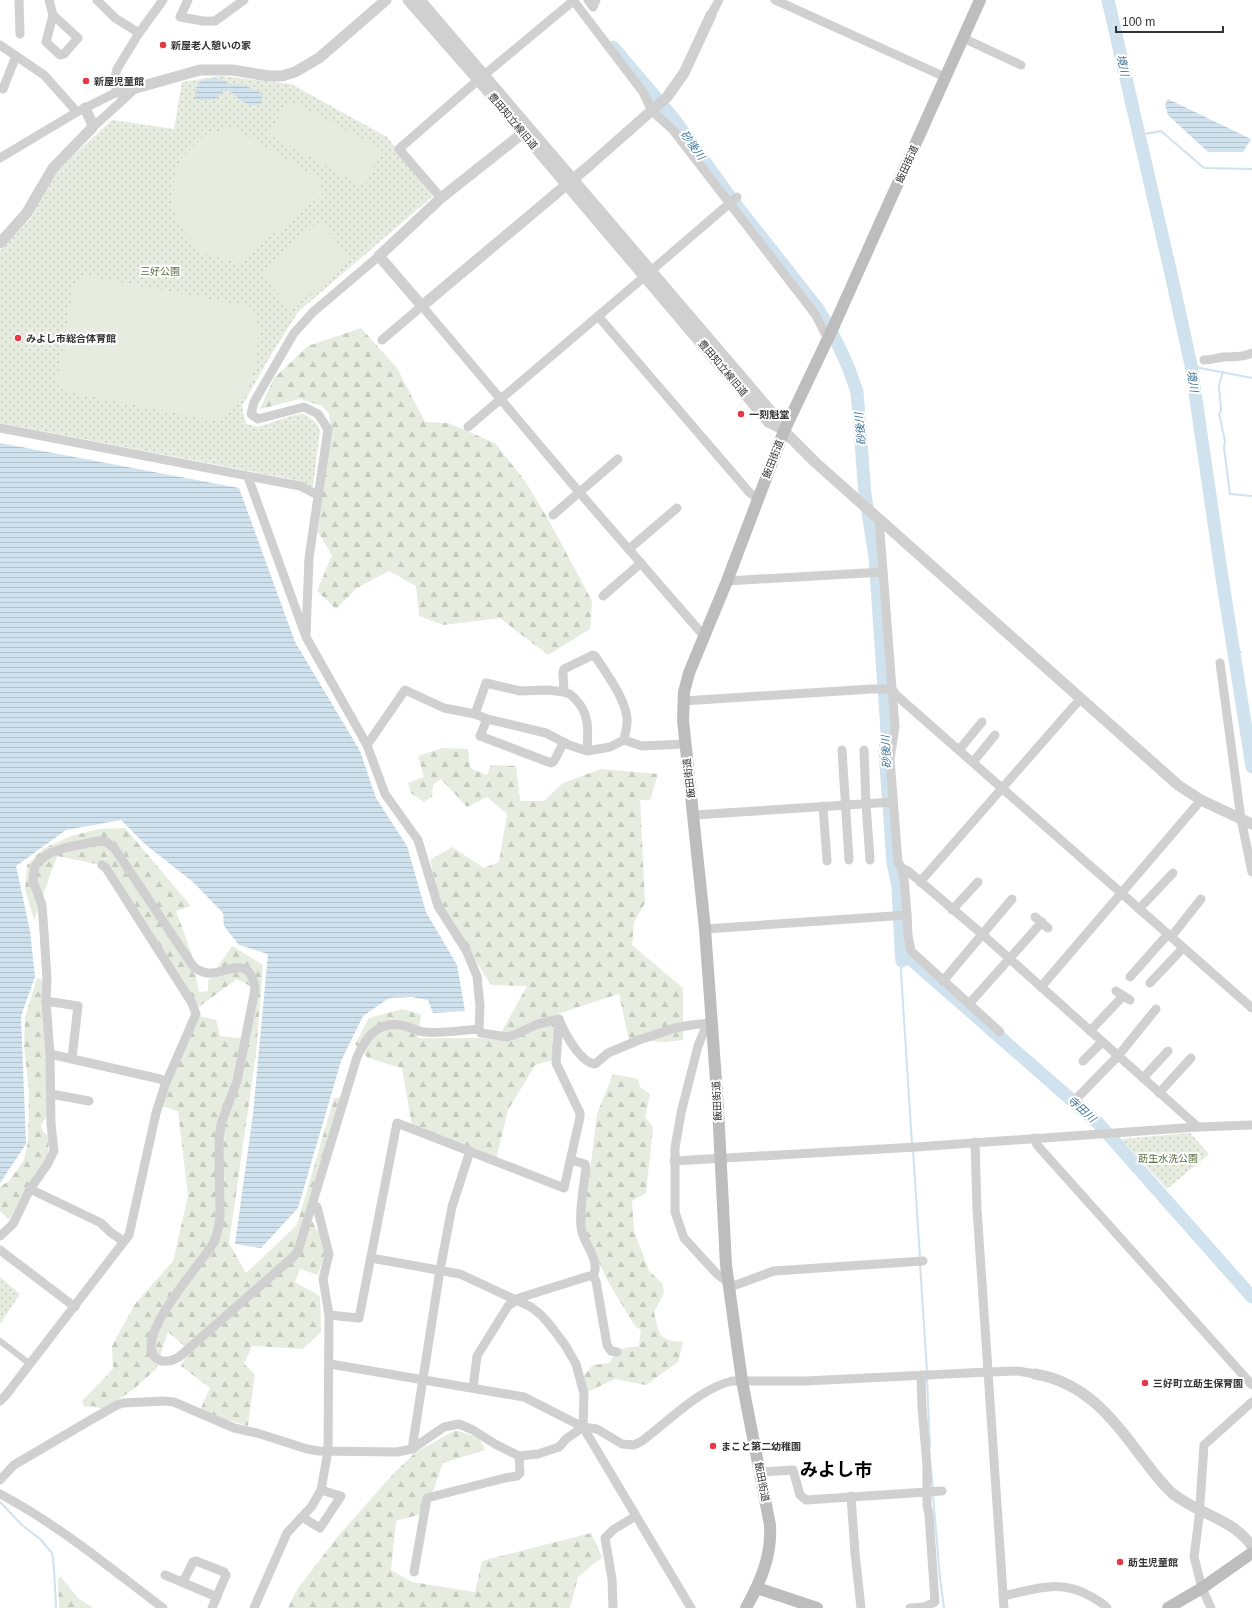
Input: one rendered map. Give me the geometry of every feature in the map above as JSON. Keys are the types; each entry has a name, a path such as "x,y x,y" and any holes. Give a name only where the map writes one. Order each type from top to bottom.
{"main road":[{"name":"飯田街道","path":"746,1608 757,1588 766,1566 771,1539 761,1472 742,1381 728,1284 705,929 694,815 685,744 683,701 689,673 727,581 784,431 830,335 980,0"},
{"path":"1168,1608 1202,1588 1252,1553"},
{"path":"757,1588 817,1608"}],"street":[{"path":"19,0 20,34"},
{"path":"49,0 52,15"},
{"path":"97,0 116,18 139,33"},
{"path":"117,92 114,75 139,33 163,0"},
{"path":"188,0 180,17 203,21 215,21 239,1"},
{"path":"0,158 81,110 117,92 200,70 232,70 259,76 273,76 295,72 319,58 386,0"},
{"name":"豊田知立線旧道","path":"408,0 481,77 648,274 774,415 784,431"},
{"name":"豊田知立線旧道","path":"420,0 523,133 569,181"},
{"path":"441,198 399,149 481,77 573,0 643,92 652,111 673,130 734,200 830,335"},
{"path":"588,0 594,7 596,0"},
{"path":"382,340 667,98 684,73 719,0"},
{"path":"775,0 945,77"},
{"path":"963,38 1021,66"},
{"path":"0,45 44,75 92,122 92,128"},
{"path":"3,90 16,56"},
{"path":"0,243 26,214 53,168 92,128 136,88"},
{"path":"306,637 309,558 328,428 318,414 304,407 258,419 251,414 254,402 294,333 303,322 379,256 441,198 523,133"},
{"path":"468,427 500,398 734,200"},
{"path":"379,256 579,492 704,636"},
{"name":"豊田知立線旧道","path":"648,274 768,423 784,431"},
{"path":"598,316 749,492 758,499"},
{"path":"1204,360 1214,360 1222,357 1234,358 1252,353"},
{"path":"0,428 300,486 318,495"},
{"path":"784,431 860,503 1178,785 1201,800 1252,824"},
{"path":"553,515 618,459"},
{"path":"248,476 306,637 367,745 385,794 418,840 438,906 466,950 477,976 480,1006 479,1029 481,1033 508,1037 538,1024 559,1019"},
{"path":"629,549 677,508"},
{"path":"876,517 895,727 890,759 892,802 898,862 902,868 904,878 905,915 911,951 1000,1032"},
{"path":"603,596 641,563"},
{"path":"727,581 881,572"},
{"path":"564,692 564,669 593,655 595,656 624,706 628,719 624,740"},
{"path":"1220,663 1241,819 1252,872"},
{"path":"475,714 486,684 520,691 548,690 570,693 583,708 587,720 587,751"},
{"path":"683,701 891,689"},
{"path":"891,689 1252,1008"},
{"path":"367,745 405,690 444,708 475,714 487,719 546,733 587,751 610,747 624,740 642,746 685,744"},
{"path":"920,882 1081,698"},
{"path":"487,719 480,736 551,763 554,761 564,742"},
{"path":"959,750 982,722"},
{"path":"973,762 995,735"},
{"path":"842,750 849,860"},
{"path":"864,750 870,860"},
{"path":"1041,986 1201,800"},
{"path":"694,815 892,802"},
{"path":"823,806 827,861"},
{"path":"0,1236 13,1224 30,1189 47,1165 54,1150 51,1124 50,1054 46,1001 48,979 42,905 33,881 35,866 50,853 91,842 104,841 115,849 193,966 202,972 209,973 234,967 242,968 249,973 254,982 255,989 237,1081 221,1124 219,1140 220,1208 218,1227 214,1242 171,1300 158,1322 150,1345 150,1350 156,1358 167,1362 179,1357 294,1257 298,1251 358,1057 363,1044 369,1036 379,1028 388,1024 400,1025 424,1032 479,1029"},
{"path":"0,1401 75,1307 123,1241 129,1235 156,1113 165,1085 195,1016 194,1008 106,868 102,865"},
{"path":"902,868 908,871 982,934 1198,1127"},
{"path":"1139,909 1173,873"},
{"path":"952,910 978,882"},
{"path":"943,981 1012,899"},
{"path":"1130,976 1169,936 1201,899"},
{"path":"705,929 905,915"},
{"path":"969,1004 1042,922"},
{"path":"1150,983 1183,948"},
{"path":"1090,1031 1123,996"},
{"path":"46,1001 78,1006 72,1058"},
{"path":"1076,1099 1118,1056 1156,1009"},
{"path":"559,1019 563,1029 581,1056 595,1064 608,1053 639,1040 675,1028 710,1024"},
{"path":"329,1315 359,1318 398,1123 564,1188 580,1113 556,1063 559,1019"},
{"path":"710,1024 698,1046 681,1113 675,1148 675,1212 684,1238 717,1274 728,1284 734,1286 774,1271 924,1261"},
{"path":"1083,1061 1102,1042"},
{"path":"1143,1078 1168,1051"},
{"path":"50,1054 160,1079 164,1081 165,1085"},
{"path":"1159,1093 1190,1058"},
{"path":"51,1094 89,1101"},
{"path":"674,1161 1198,1127 1252,1125"},
{"path":"1034,1138 1037,1145 1252,1385"},
{"path":"974,1142 977,1209 1004,1608"},
{"path":"412,1449 440,1270 452,1207 470,1151"},
{"path":"571,1160 584,1164 586,1168 581,1231 593,1256 595,1272 593,1276 596,1281 607,1345 611,1351 617,1352"},
{"path":"30,1189 101,1223 110,1232 123,1241"},
{"path":"254,1608 287,1532 312,1506 321,1490 328,1450 330,1364 329,1315 323,1279 329,1254 318,1211 313,1204"},
{"path":"0,1250 75,1307"},
{"path":"371,1258 460,1274 531,1307 541,1315 569,1351 576,1364 584,1394 583,1427 691,1608"},
{"path":"473,1388 477,1356 508,1306 514,1300 593,1276"},
{"path":"0,1342 30,1364"},
{"path":"330,1364 524,1397 583,1427 598,1429 622,1444 634,1445 642,1441 708,1390 732,1381 806,1382 1018,1371 1052,1377 1068,1384 1093,1400 1111,1419 1164,1486 1179,1499 1232,1526 1252,1546"},
{"path":"910,1608 924,1607 936,1602 927,1492 927,1466 921,1375"},
{"path":"0,1480 14,1466 94,1418 123,1403 163,1401 174,1402 234,1428 257,1433 307,1449 319,1451 397,1452 412,1449 444,1427 459,1424 473,1430 495,1444 519,1456 538,1454 559,1447 583,1427"},
{"path":"1211,1608 1202,1588 1194,1557 1204,1445 1252,1402"},
{"path":"414,1572 427,1498 517,1476 520,1473 519,1456"},
{"path":"761,1472 793,1470 800,1495 804,1499 941,1491"},
{"path":"302,1517 320,1528 341,1496 321,1490"},
{"path":"0,1494 60,1529 163,1608"},
{"path":"851,1496 861,1608"},
{"path":"613,1608 612,1579 605,1538 614,1529 636,1516"},
{"path":"183,1582 193,1562 196,1561 224,1572 226,1575 212,1608"},
{"path":"165,1575 217,1597"},
{"path":"1003,1596 1048,1586 1071,1587 1103,1604 1107,1608"}],"green space":[{"name":"三好公園","path":"220,76 291,84 387,137 433,196 298,312 268,360 242,406 246,424 258,427 294,415 304,414 316,422 320,431 313,487 291,479 0,423 0,251 30,219 51,176 112,120 174,129 182,82"},
{"path":"288,100 382,149 364,186 269,135"},
{"path":"233,128 320,179 322,195 237,263 203,253 185,233 173,208 174,181 181,159 206,134"},
{"path":"320,221 351,259 291,310 260,273"},
{"path":"87,276 252,307 259,327 257,357 248,388 231,409 217,421 63,391 57,379 74,284"},
{"path":"361,328 397,368 425,422 448,423 495,443 525,481 548,519 592,601 590,629 548,655 500,618 444,625 419,616 416,586 389,571 357,588 336,609 317,591 332,555 318,532 331,427 329,414 322,406 300,399 260,409 274,378 308,346"},
{"path":"443,748 468,749 470,768 487,775 491,765 516,766 520,801 544,801 563,783 601,769 658,774 650,800 640,800 645,903 634,922 632,945 683,988 683,1040 666,1042 629,1040 619,994 557,1014 553,1060 535,1065 508,1110 496,1159 412,1126 402,1068 368,1058 355,1044 369,1018 402,1009 421,1014 418,1038 479,1038 497,1040 527,986 491,985 441,906 430,860 452,847 484,868 499,862 507,814 487,797 467,807 441,779 433,785 432,797 424,802 411,793 408,783 424,777 418,756"},
{"path":"125,828 191,906 176,911 191,952 199,992 208,991 208,981 232,946 263,965 256,1054 229,1243 246,1273 297,1225 334,1098 341,1097 308,1213 316,1229 329,1239 318,1275 300,1269 295,1282 320,1296 321,1332 303,1349 252,1346 244,1364 255,1374 248,1426 199,1412 210,1388 181,1366 189,1350 168,1332 156,1369 135,1388 105,1409 92,1406 85,1407 82,1401 113,1369 112,1346 135,1304 173,1261 188,1196 178,1111 161,1106 199,1016 216,1020 220,1036 247,1039 250,986 237,979 196,1009 111,867 57,856 34,920 25,889 27,865 43,849 71,836 99,829"},
{"path":"37,978 43,980 48,1114 41,1125 43,1132 49,1136 48,1156 27,1187 9,1220 0,1211 0,1187 10,1180 24,1160 28,1142 29,1090 24,1046 25,1017"},
{"path":"613,1074 638,1079 640,1087 650,1094 645,1117 653,1127 646,1193 632,1201 634,1231 649,1271 662,1283 664,1293 654,1312 659,1331 664,1338 683,1342 678,1362 646,1385 615,1379 587,1392 582,1377 593,1365 609,1363 619,1349 639,1346 641,1330 635,1326 610,1285 583,1228 597,1114"},
{"name":"莇生水洗公園","path":"1190,1133 1209,1154 1167,1189 1121,1139"},
{"path":"0,1277 20,1294 0,1324"},
{"path":"456,1430 479,1438 485,1450 443,1463 425,1513 396,1521 391,1570 412,1582 475,1592 482,1561 591,1533 602,1557 578,1577 570,1608 288,1608 298,1588 339,1535 394,1473 416,1452"},
{"path":"61,1577 78,1598 93,1608 59,1608 58,1579"}],"water":[{"path":"216,78 232,85 239,84 246,86 261,93 261,103 257,105 248,104 229,90 225,90 214,100 195,99 196,88 199,82"},
{"path":"1168,99 1251,139 1243,152 1208,152 1168,115 1165,104"},
{"path":"0,443 239,488 295,642 360,751 376,798 407,846 426,912 457,965 465,1011 433,1013 428,1000 412,997 389,998 363,1016 341,1061 298,1208 261,1248 235,1244 253,1114 268,954 239,945 224,926 223,913 193,882 146,845 121,820 66,830 16,866 30,931 35,977 21,1016 26,1144 0,1183"}],"waterway":[{"name":"境川","path":"1108,0 1191,365 1221,571 1252,767"},
{"name":"砂後川","path":"613,47 674,119 733,201 818,309 830,328 840,349 857,392 865,494 875,557 887,731 885,751 893,863 898,886 901,949"},
{"path":"1139,135 1161,131 1204,168 1252,169"},
{"path":"1190,363 1200,368 1252,378"},
{"path":"1223,372 1219,385 1221,411 1219,414 1225,441 1224,448 1230,494 1252,496"},
{"name":"境川","path":"1234,653 1241,652"},
{"name":"寺田川","path":"902,961 901,949 1099,1124 1252,1297"},
{"path":"902,961 901,972 912,1144"},
{"path":"913,1150 920,1258"},
{"path":"920,1264 927,1372"},
{"path":"927,1378 930,1447"},
{"path":"931,1470 933,1489"},
{"path":"933,1494 944,1608"},
{"path":"0,1502 22,1525 40,1539 52,1553 56,1608"}],"place":[{"name":"新屋老人憩いの家","path":"163,45"},
{"name":"新屋児童館","path":"86,81"},
{"name":"みよし市総合体育館","path":"18,338"},
{"name":"一刻魁堂","path":"741,414"},
{"name":"三好町立莇生保育園","path":"1145,1383"},
{"name":"まこと第二幼稚園","path":"713,1446"},
{"name":"莇生児童館","path":"1120,1562"}],"district":[{"name":"みよし市","path":"836,1470"}]}
